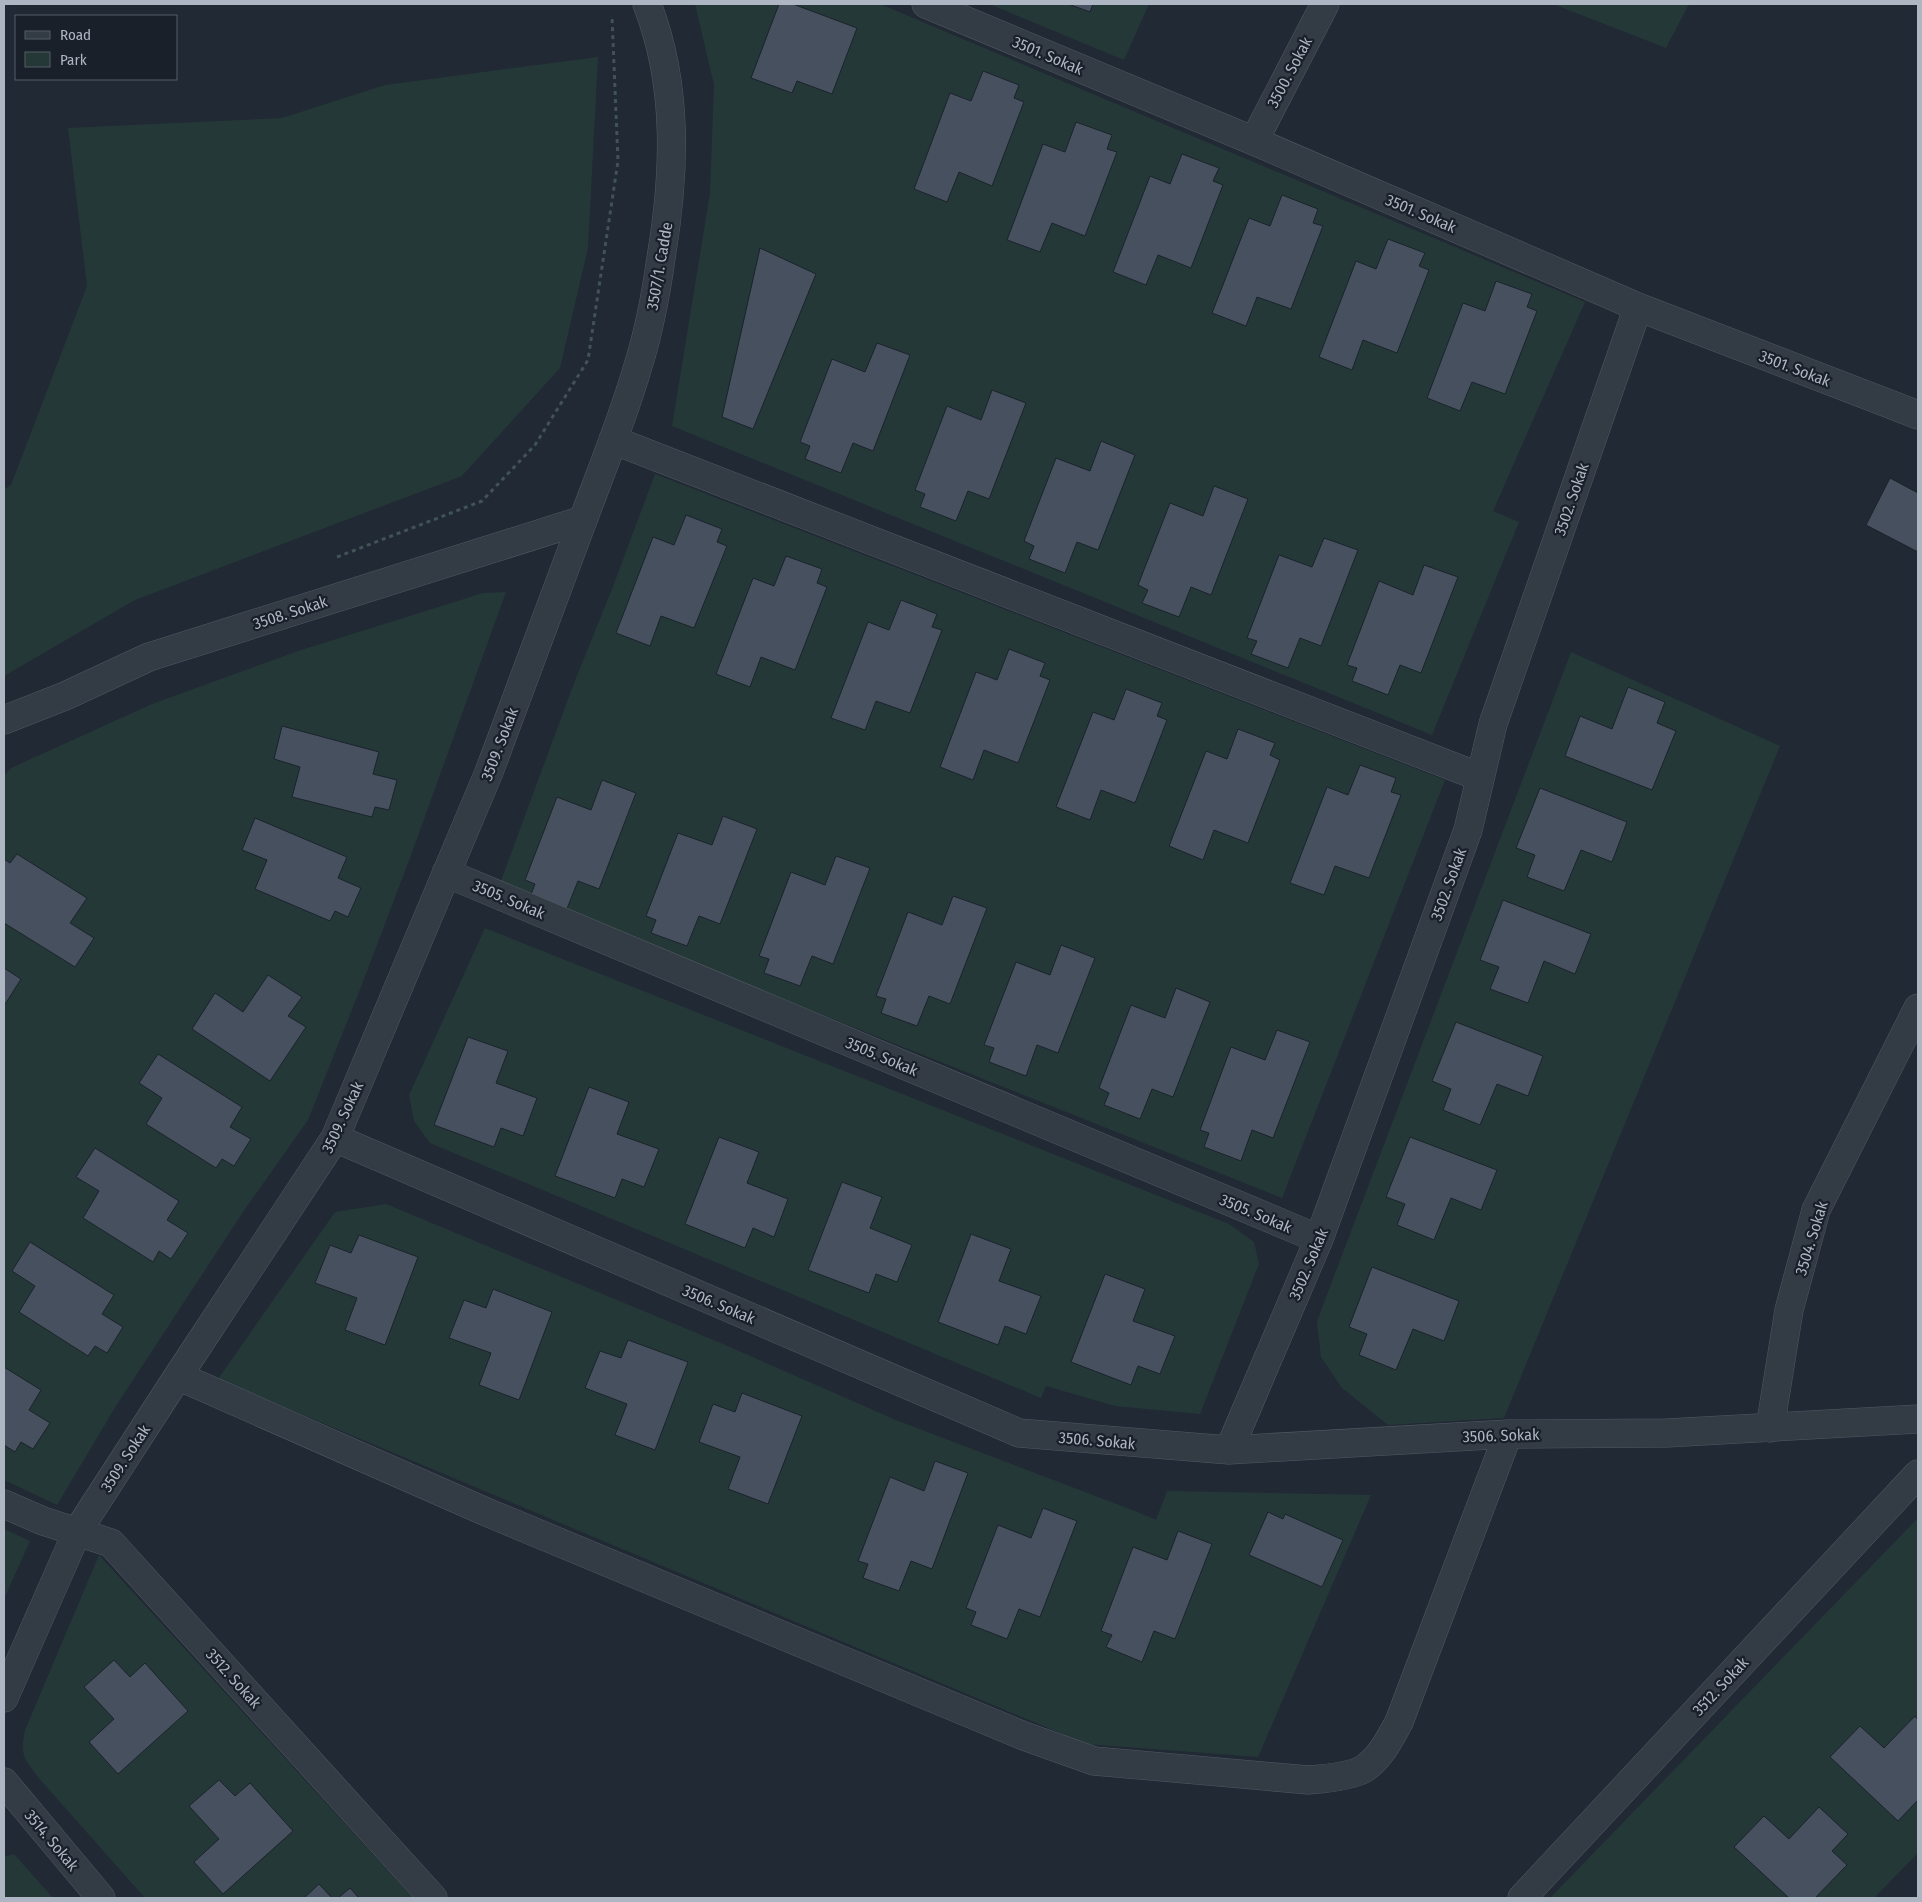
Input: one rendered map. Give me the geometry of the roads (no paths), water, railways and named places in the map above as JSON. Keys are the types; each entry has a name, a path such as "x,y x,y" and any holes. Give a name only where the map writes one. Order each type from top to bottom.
{"street":[{"name":"3507/1. Cadde","path":"583,520 639,366 656,291 668,215 672,171 672,124 655,23 648,4"},
{"name":"3501. Sokak","path":"926,4 1254,141 1638,307 1918,416"},
{"name":"3500. Sokak","path":"1254,141 1325,4"},
{"name":"3502. Sokak","path":"1228,1450 1319,1239 1468,830 1492,724 1638,307"},
{"path":"613,440 1480,777"},
{"name":"3508. Sokak","path":"4,720 66,696 149,657 583,520"},
{"name":"3509. Sokak","path":"4,1698 77,1532 335,1138 488,772 583,520"},
{"name":"3505. Sokak","path":"446,873 1319,1239"},
{"name":"3504. Sokak","path":"1770,1428 1789,1310 1816,1210 1918,1008"},
{"name":"3506. Sokak","path":"335,1138 1019,1433 1228,1450 1508,1434 1667,1433 1918,1419"},
{"path":"178,1376 484,1511 1024,1736 1094,1761 1308,1780 1333,1778 1364,1769 1386,1746 1399,1722 1508,1434"},
{"name":"3512. Sokak","path":"1522,1898 1918,1474"},
{"name":"3512. Sokak","path":"4,1504 43,1521 110,1543 433,1898"},
{"name":"3514. Sokak","path":"4,1782 101,1898"}]}
